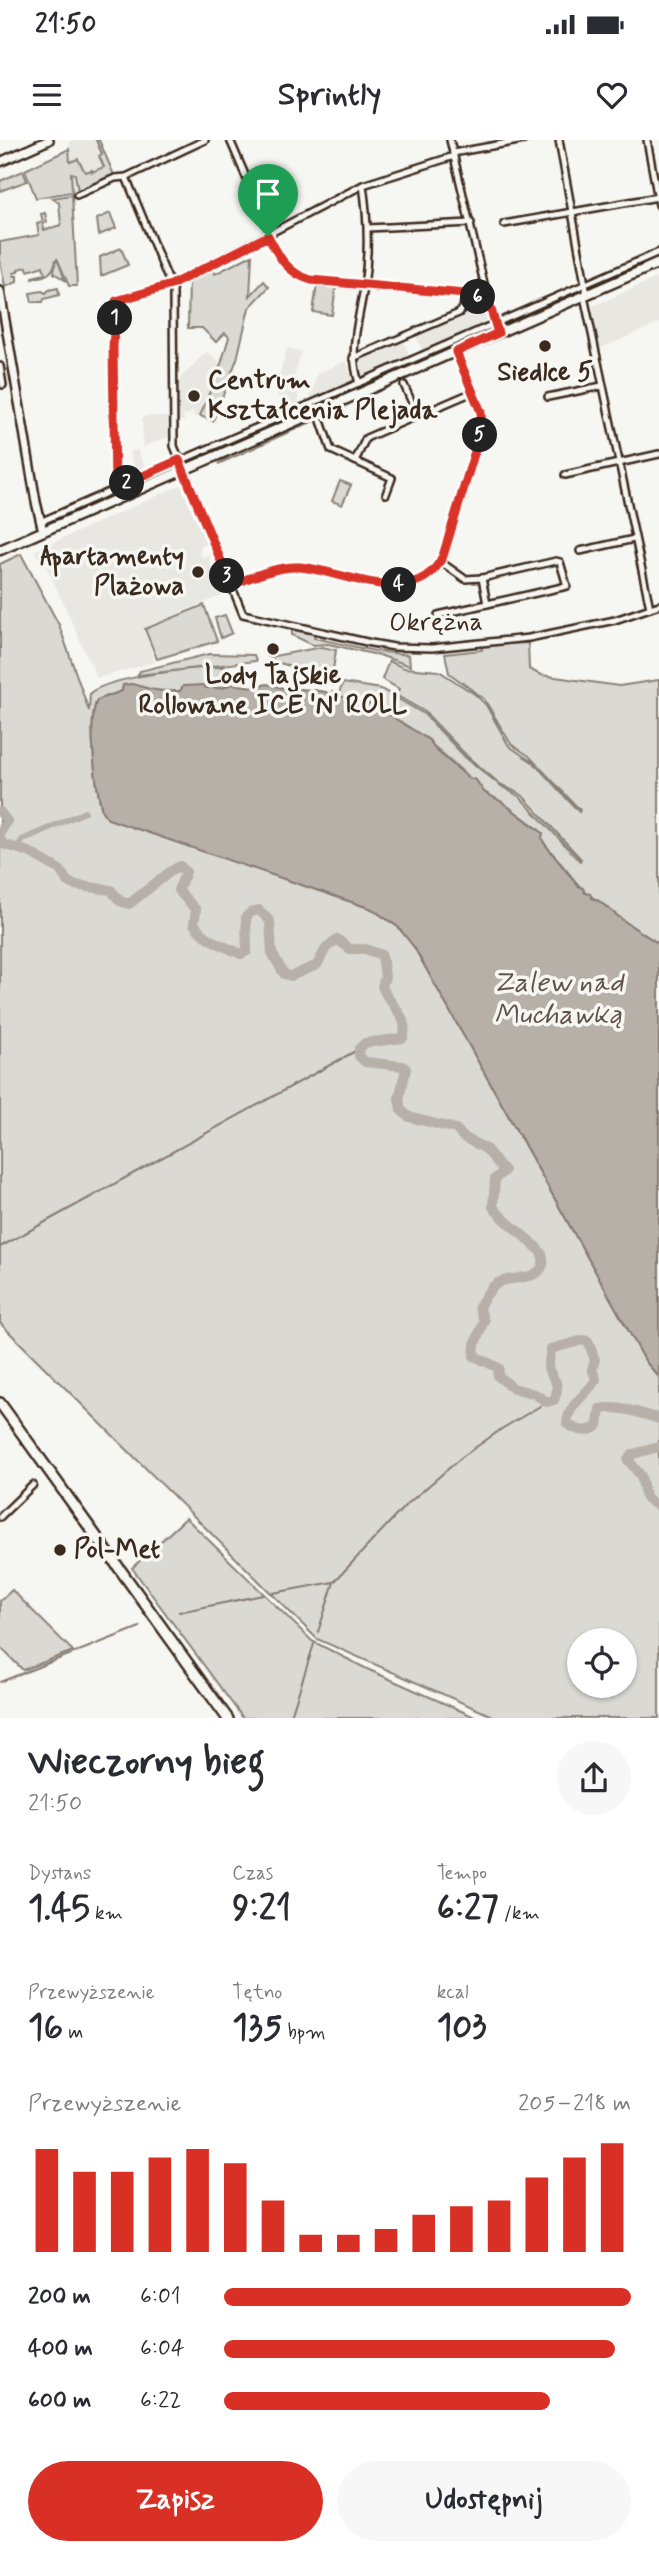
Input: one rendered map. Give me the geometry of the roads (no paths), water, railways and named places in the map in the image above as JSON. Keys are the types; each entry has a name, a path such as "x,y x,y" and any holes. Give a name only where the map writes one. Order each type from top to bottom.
{"main road":[{"path":"0,550 42,526 183,471 659,263"},
{"path":"0,1403 228,1718"}],"street":[{"path":"0,162 49,140"},
{"path":"78,194 115,178 126,177 205,140"},
{"path":"230,140 284,266 301,277 320,282 487,296"},
{"path":"450,140 498,333"},
{"path":"115,488 113,347 116,301 171,285 363,185 453,154 524,140"},
{"path":"559,140 602,386 650,608"},
{"path":"647,140 659,205"},
{"path":"126,177 171,285 174,446 231,585 273,570 297,567 322,570 384,585 405,586 426,577 440,562 482,428 481,412 456,352"},
{"path":"362,392 353,358 365,285 368,228 363,185"},
{"path":"504,223 658,197"},
{"path":"368,228 471,223"},
{"path":"0,290 3,324 42,526 115,488 659,252"},
{"path":"353,358 458,313 463,308 464,296"},
{"path":"0,366 2,385 16,382"},
{"path":"404,385 418,416"},
{"path":"548,397 602,386"},
{"path":"355,461 366,438 473,393"},
{"path":"321,421 331,450 392,478 386,494"},
{"path":"565,475 659,454"},
{"path":"580,551 634,539"},
{"path":"438,615 567,586 563,566 556,561 482,578 465,579 440,562"},
{"path":"482,578 487,604"},
{"name":"Okrężna","path":"231,585 243,614 370,643 410,648 529,638 615,620 659,605"},
{"path":"0,1517 33,1485"}],"water":[{"name":"Zalew nad Muchawką","path":"132,684 154,690 180,691 183,686 223,688 231,684 254,687 267,684 326,692 331,697 335,695 374,705 429,740 437,751 469,778 476,780 484,792 543,833 544,843 585,893 659,944 659,1377 646,1362 414,947 398,927 372,909 108,819 102,811 95,771 94,710 97,700 122,691 123,685"}],"waterway":[{"path":"0,812 7,821 0,833"},
{"path":"17,848 22,840 85,812"},
{"path":"0,838 3,844 29,852 60,870 67,881 74,885 111,890 120,901 129,904 180,866 186,872 178,890 196,910 194,924 199,930 215,942 241,954 247,951 246,917 259,910 270,921 272,953 284,974 291,976 317,965 326,948 337,939 350,949 365,949 382,955 385,977 382,986 401,1017 405,1030 403,1038 365,1043 359,1049 359,1056 365,1062 403,1066 406,1069 399,1098 401,1110 409,1117 456,1129 463,1137 486,1149 504,1171 495,1179 493,1207 538,1249 543,1258 541,1269 536,1273 500,1282 488,1293 479,1307 484,1321 475,1344 474,1356 499,1368 498,1376 513,1388 535,1394 547,1402 554,1400 557,1389 548,1368 551,1349 588,1341 595,1360 592,1369 596,1379 574,1405 567,1424 579,1430 590,1430 598,1425 600,1409 607,1408 629,1410 659,1419"},
{"path":"0,1247 359,1049"},
{"path":"318,1632 334,1582 405,1506 462,1457 547,1402"},
{"path":"659,1447 633,1454 628,1460 641,1476 646,1498 659,1507"},
{"path":"273,1593 334,1582"},
{"path":"179,1612 263,1595"},
{"path":"0,1682 140,1627"},
{"path":"290,1718 314,1644"}],"place":[{"name":"Siedlce 5","path":"545,346"},
{"name":"Centrum Kształcenia Plejada","path":"194,396"},
{"name":"Apartamenty Plażowa","path":"198,572"},
{"name":"Lody Tajskie Rollowane ICE 'N' ROLL","path":"273,649"},
{"name":"Pol-Met","path":"60,1550"}]}
